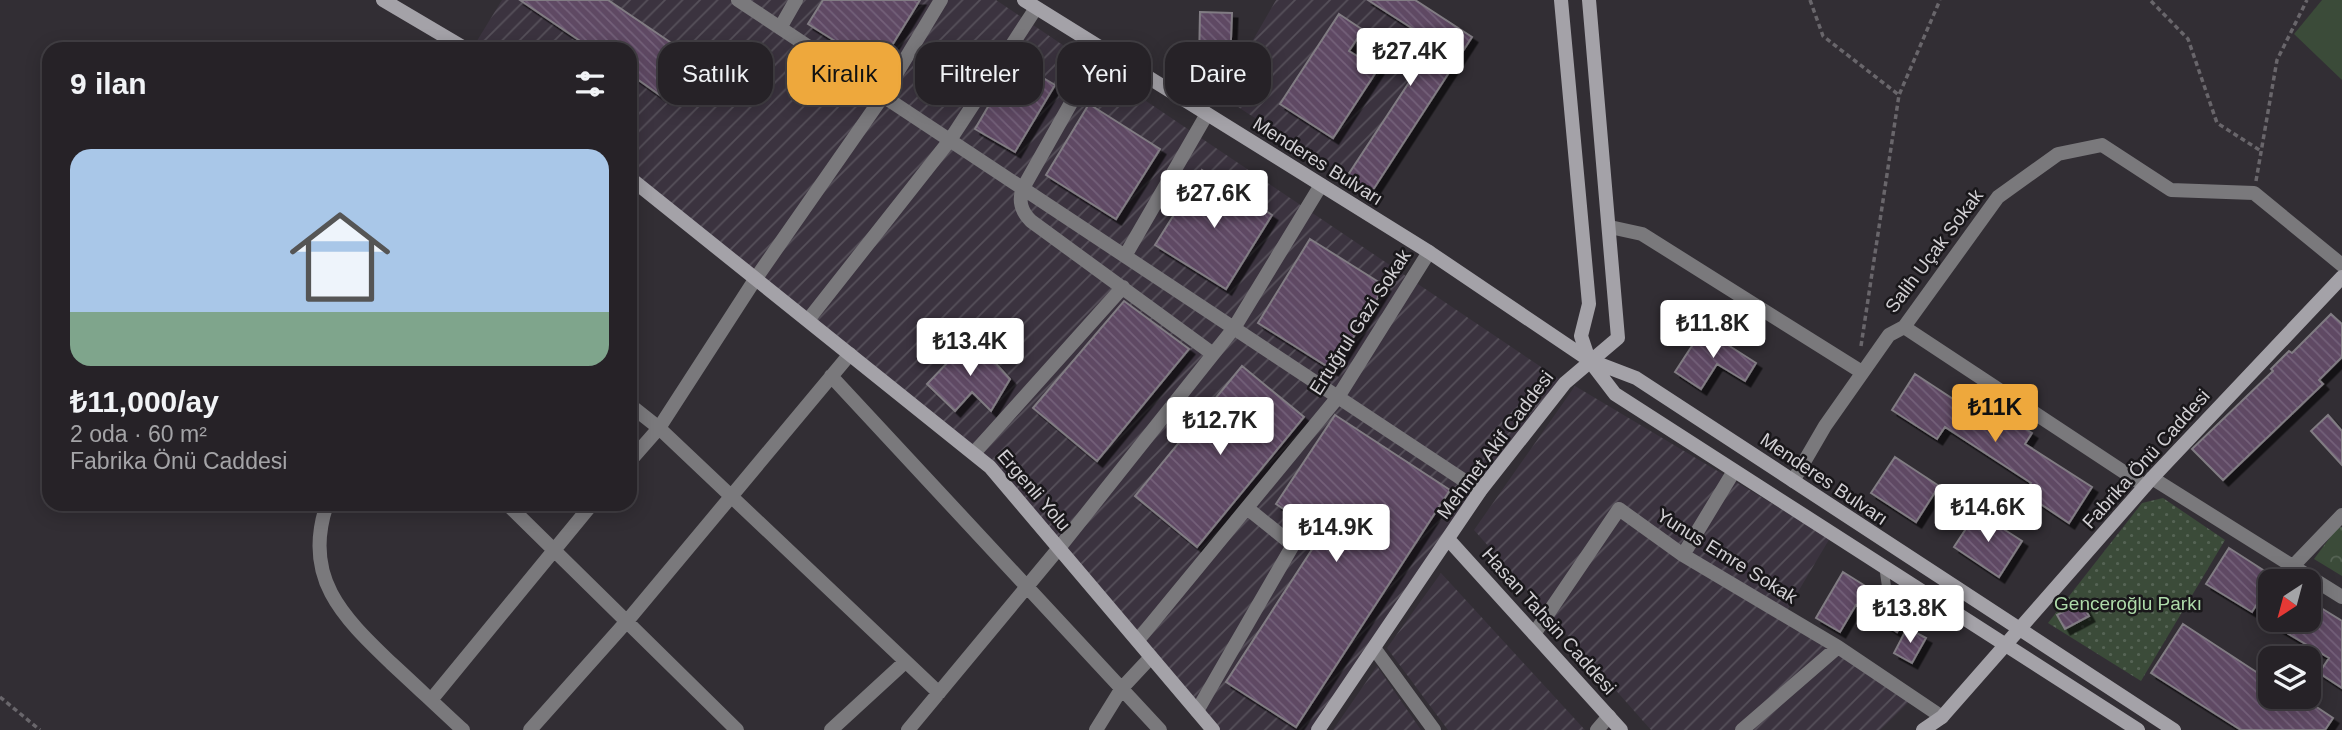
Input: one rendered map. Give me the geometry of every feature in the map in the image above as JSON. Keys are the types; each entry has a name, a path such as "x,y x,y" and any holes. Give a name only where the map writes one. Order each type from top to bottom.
{"street":[{"path":"383,0 454,42"},
{"path":"738,0 801,42"},
{"path":"780,28 796,0"},
{"path":"901,66 941,0"},
{"path":"1561,0 1589,304 1581,336 1589,360"},
{"name":"Mehmet Akif Caddesi","path":"1318,730 1480,491 1565,383 1618,338 1589,0"},
{"path":"808,320 950,140 1030,4"},
{"name":"Menderes Bulvarı","path":"1030,4 1092,42"},
{"name":"Menderes Bulvarı","path":"1151,79 1429,252 1589,360 1636,378 2018,631 2174,730"},
{"path":"637,453 659,428 755,278 877,105"},
{"path":"897,105 1480,491"},
{"path":"1070,105 1023,188 1021,205 1026,216 1213,354"},
{"path":"1125,256 1207,114"},
{"name":"Salih Uçak Sokak","path":"1793,481 1825,426 1889,335 1904,327 1998,197 2057,154 2102,145 2172,190 2254,193"},
{"name":"Ergenli Yolu","path":"637,184 990,467 1213,730"},
{"path":"908,730 1059,548 1234,328 1321,185"},
{"path":"2254,193 2342,265"},
{"path":"1610,227 1642,234 1857,369"},
{"name":"Ertuğrul Gazi Sokak","path":"1138,640 1338,397 1429,252"},
{"name":"Fabrika Önü Caddesi","path":"1923,730 1942,717 2148,482 2342,277"},
{"path":"974,453 1123,287"},
{"path":"1904,327 2148,482 2294,565 2342,597"},
{"path":"530,730 628,620 849,354"},
{"name":"Menderes Bulvarı","path":"1589,360 1615,394 1942,607 2138,730"},
{"path":"831,376 1160,730"},
{"path":"637,411 659,428 939,693"},
{"path":"1683,555 1734,471"},
{"path":"1197,711 1293,545 1247,508"},
{"name":"Yunus Emre Sokak","path":"1534,634 1619,509 1683,555 1838,647 1942,717"},
{"path":"326,511 319,551 321,568 333,600 354,627 463,730"},
{"path":"515,511 737,730"},
{"path":"431,700 553,547 586,511"},
{"path":"2294,565 2342,516"},
{"name":"Hasan Tahsin Caddesi","path":"1448,539 1621,730"},
{"path":"1742,730 1838,647"},
{"path":"1374,648 1434,730"},
{"path":"1097,730 1122,688 1151,657"},
{"path":"831,730 905,662"},
{"path":"1597,730 1609,716"}],"lane":[{"path":"1884,569 1888,597 1916,614 1942,607"}],"path":[{"path":"1810,0 1823,36 1899,95"},
{"path":"1857,369 1899,95 1940,0"},
{"path":"2254,193 2277,60 2307,0"},
{"path":"2151,1 2188,39 2217,122 2261,151"},
{"path":"0,697 40,730"}],"shaded area":[{"path":"502,0 996,0 1058,42 1057,105 1151,104 1565,383 1318,730 1211,730 990,467 637,185 637,42 476,42"},
{"path":"1276,0 1415,0 1472,37 1371,193 1235,105 1271,105 1271,42 1252,42"},
{"path":"1575,386 1830,538 1783,617 1912,699 1880,730 1651,730 1474,530"},
{"path":"1441,573 1585,730 1448,730 1387,648"},
{"path":"1377,666 1421,730 1333,730"}],"green space":[{"path":"2322,0 2342,0 2342,80 2294,34"},
{"name":"Genceroğlu Parkı","path":"2163,498 2225,540 2141,681 2048,623 2142,503"},
{"path":"2342,527 2342,576 2314,559 2337,528"}],"building":[{"path":"520,0 608,0 670,42 658,42 658,94 637,79 637,42 582,42"},
{"path":"823,0 920,0 894,42 837,42 808,24"},
{"path":"1368,0 1415,0 1472,37 1371,193 1346,178 1435,43"},
{"path":"1200,12 1232,13 1231,42 1199,42"},
{"path":"1339,14 1363,30 1349,51 1378,69 1333,138 1280,104"},
{"path":"1043,78 1055,85 1015,152 975,129 989,105 1043,105"},
{"path":"1088,105 1160,149 1116,219 1046,175"},
{"path":"1202,170 1272,215 1226,289 1155,245"},
{"path":"1310,239 1385,286 1333,370 1258,323"},
{"path":"1124,301 1189,349 1097,461 1033,408"},
{"path":"2331,314 2342,324 2342,357 2319,380 2323,384 2223,480 2192,449 2273,371 2271,369 2289,351 2292,353"},
{"path":"1703,329 1756,363 1745,381 1717,364 1701,389 1675,372"},
{"path":"972,337 1010,379 991,411 972,392 955,411 927,384"},
{"path":"1242,366 1304,417 1197,547 1135,496"},
{"path":"1915,374 1979,416 1987,404 2032,433 2025,444 2092,487 2069,523 2024,493 2031,483 1945,427 1937,439 1892,410"},
{"path":"1335,415 1450,490 1296,727 1226,682 1322,534 1276,504"},
{"path":"2328,415 2342,431 2342,465 2311,431"},
{"path":"1895,457 1939,486 1916,522 1871,493"},
{"path":"1977,512 2022,541 1999,577 1954,547"},
{"path":"2229,548 2262,569 2258,569 2258,602 2252,612 2206,584"},
{"path":"1843,572 1867,587 1865,591 1906,618 1897,632 1856,605 1840,632 1816,618"},
{"path":"2081,602 2089,616 2065,629 2057,615"},
{"path":"2321,608 2342,621 2342,688 2321,674 2329,658 2321,653 2321,646 2309,646 2285,632 2321,632"},
{"path":"2183,624 2258,673 2258,709 2320,709 2333,718 2325,730 2241,730 2151,673"},
{"path":"1907,628 1926,638 1912,663 1894,653"}]}
